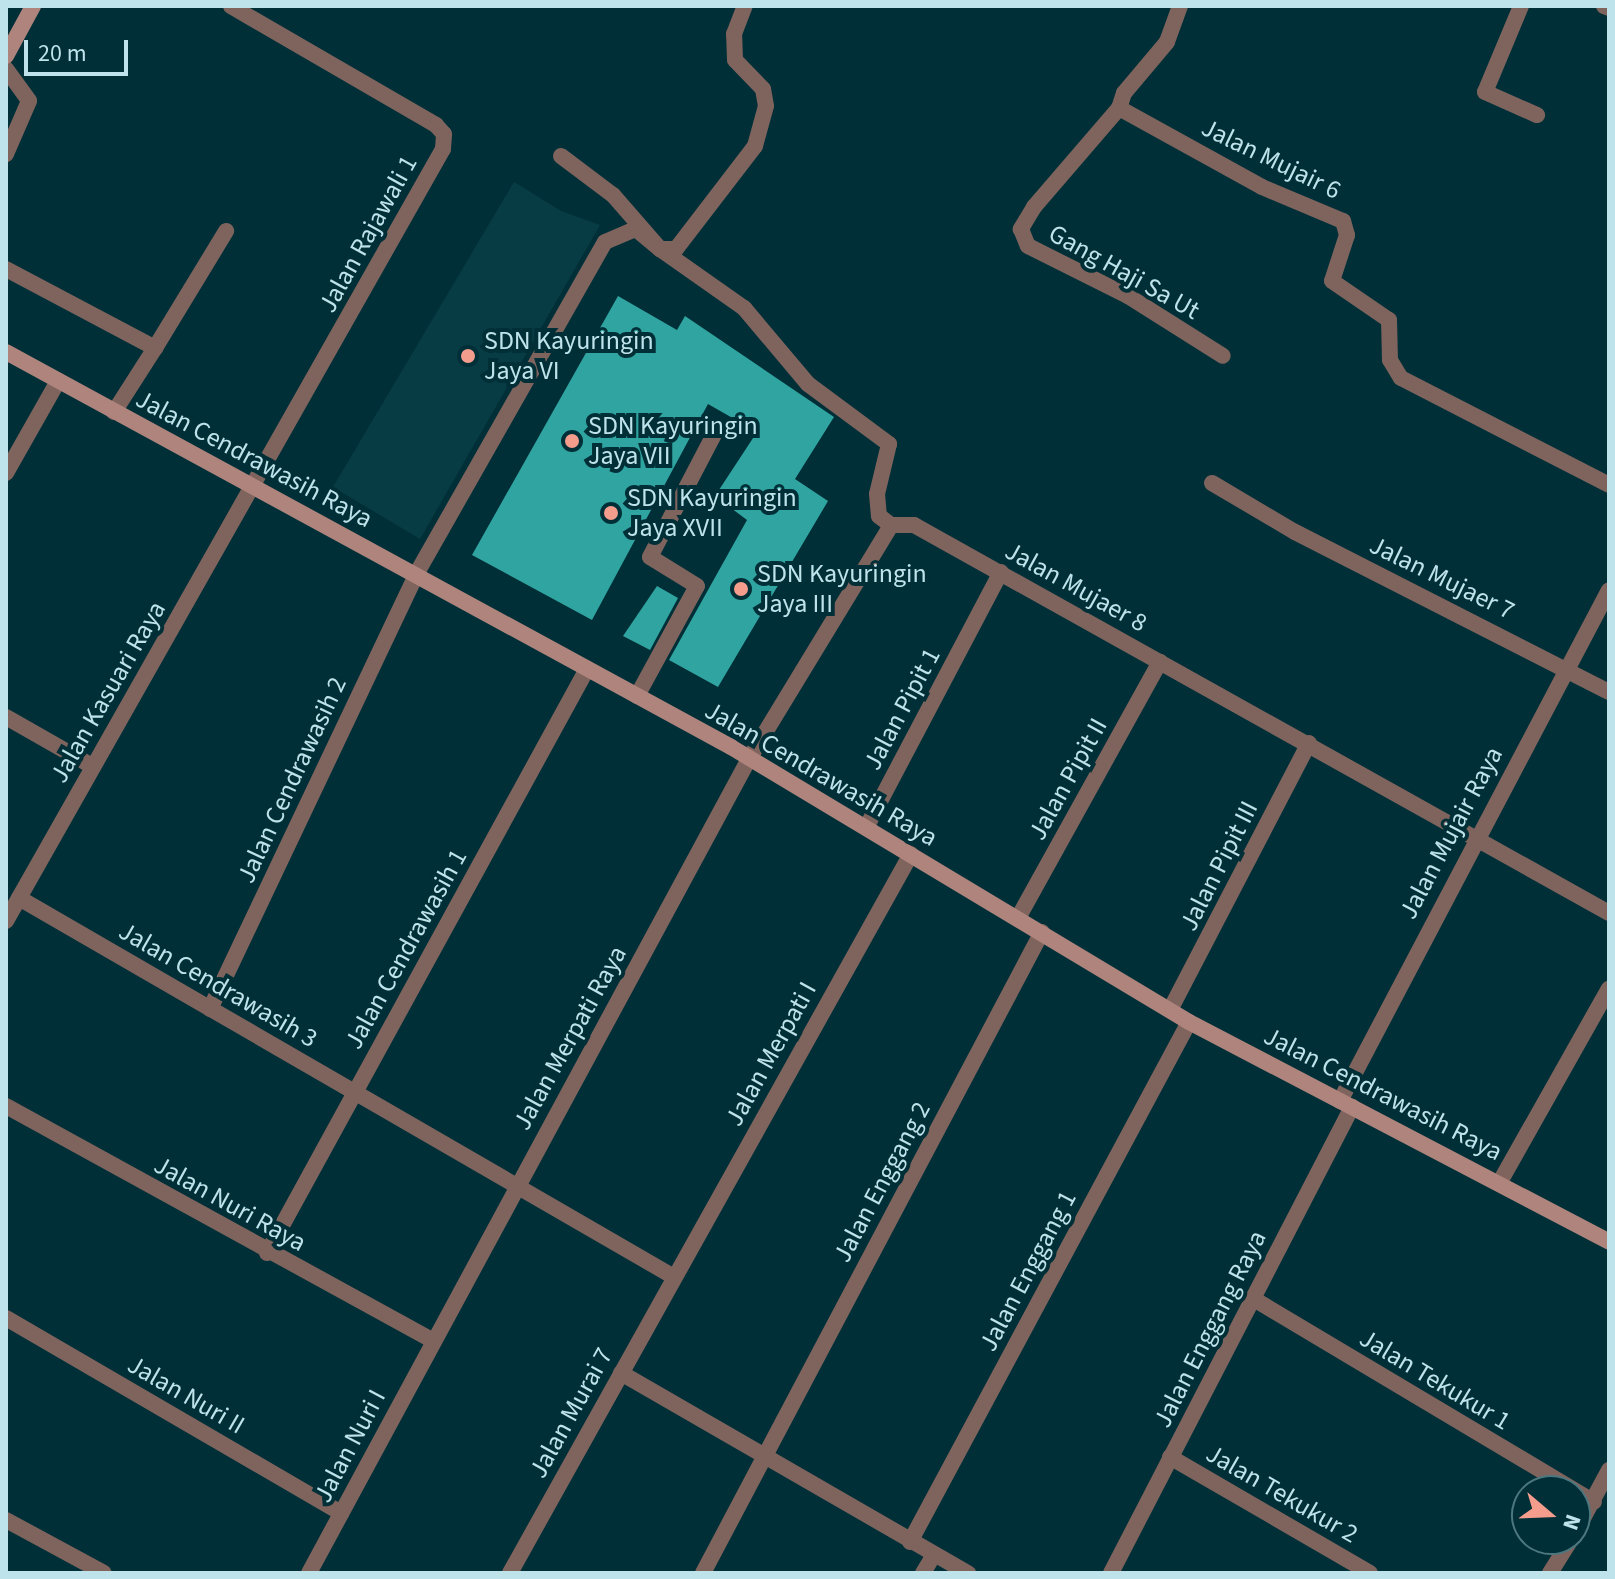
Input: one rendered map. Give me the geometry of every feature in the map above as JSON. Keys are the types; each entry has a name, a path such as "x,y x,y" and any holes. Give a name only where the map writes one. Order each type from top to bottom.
{"street":[{"path":"6,56 33,6"},
{"name":"Jalan Rajawali 1","path":"231,6 444,134 443,149 254,488"},
{"path":"660,249 685,243 763,127 763,89 735,60 734,34 745,6"},
{"path":"1521,6 1485,92 1537,115"},
{"path":"1120,107 1124,93 1167,42 1175,8"},
{"path":"6,69 29,101 6,154"},
{"name":"Gang Haji Sa Ut","path":"1120,107 1034,207 1021,229 1028,246 1128,296 1223,356"},
{"name":"Jalan Mujair 6","path":"1120,107 1262,187 1343,221 1347,235 1332,281 1389,320 1390,360 1401,378 1609,485"},
{"path":"561,156 613,195 660,249 744,308 808,384 889,444 877,494 879,516 891,525 749,759"},
{"name":"Jalan Cendrawasih 2","path":"210,1009 418,571 605,242 636,229 660,249"},
{"path":"114,412 226,231"},
{"path":"6,269 155,348"},
{"name":"Jalan Cendrawasih Raya","path":"6,352 254,488 418,571 867,826 1189,1022 1501,1180 1609,1242"},
{"path":"6,473 58,381"},
{"path":"637,696 697,586 650,557 716,431"},
{"name":"Jalan Mujaer 7","path":"1212,483 1295,532 1609,692"},
{"name":"Jalan Kasuari Raya","path":"6,921 92,766 254,488"},
{"name":"Jalan Mujaer 8","path":"891,525 914,525 1001,572 1609,913"},
{"name":"Jalan Pipit 1","path":"867,826 1001,572"},
{"name":"Jalan Mujair Raya","path":"1346,1104 1473,838 1609,590"},
{"name":"Jalan Pipit II","path":"1018,918 1160,662"},
{"name":"Jalan Cendrawasih 1","path":"267,1253 587,669"},
{"path":"6,717 92,766"},
{"name":"Jalan Pipit III","path":"1170,1010 1309,743"},
{"name":"Jalan Merpati Raya","path":"433,1341 749,759"},
{"name":"Jalan Merpati I","path":"674,1277 911,854"},
{"name":"Jalan Cendrawasih 3","path":"19,898 519,1182 674,1277"},
{"name":"Jalan Enggang 2","path":"703,1573 1042,932"},
{"path":"1501,1180 1609,988"},
{"name":"Jalan Enggang 1","path":"910,1542 1189,1022"},
{"name":"Jalan Enggang Raya","path":"1111,1573 1252,1298 1346,1104"},
{"name":"Jalan Nuri Raya","path":"6,1106 267,1253 433,1341"},
{"name":"Jalan Murai 7","path":"510,1573 674,1277"},
{"name":"Jalan Tekukur 1","path":"1252,1298 1594,1502"},
{"name":"Jalan Nuri II","path":"6,1318 341,1513"},
{"name":"Jalan Nuri I","path":"309,1573 433,1341"},
{"path":"621,1373 968,1573"},
{"name":"Jalan Tekukur 2","path":"1170,1457 1370,1573"},
{"path":"1591,1507 1609,1470"},
{"path":"6,1520 104,1573"},
{"path":"923,1573 934,1555"},
{"path":"1550,1573 1561,1555"}],"shaded area":[{"name":"SDN Kayuringin Jaya VI","path":"514,182 561,211 600,225 420,539 333,487"}],"building":[{"path":"618,296 677,330 685,316 834,417 795,479 828,501 718,687 669,660 747,520 715,496 757,432 708,404 592,620 472,555"},
{"path":"657,586 678,598 650,650 623,636"}],"place":[{"name":"SDN Kayuringin Jaya VI","path":"468,356"},
{"name":"SDN Kayuringin Jaya VII","path":"572,441"},
{"name":"SDN Kayuringin Jaya XVII","path":"611,513"},
{"name":"SDN Kayuringin Jaya III","path":"741,589"}]}
